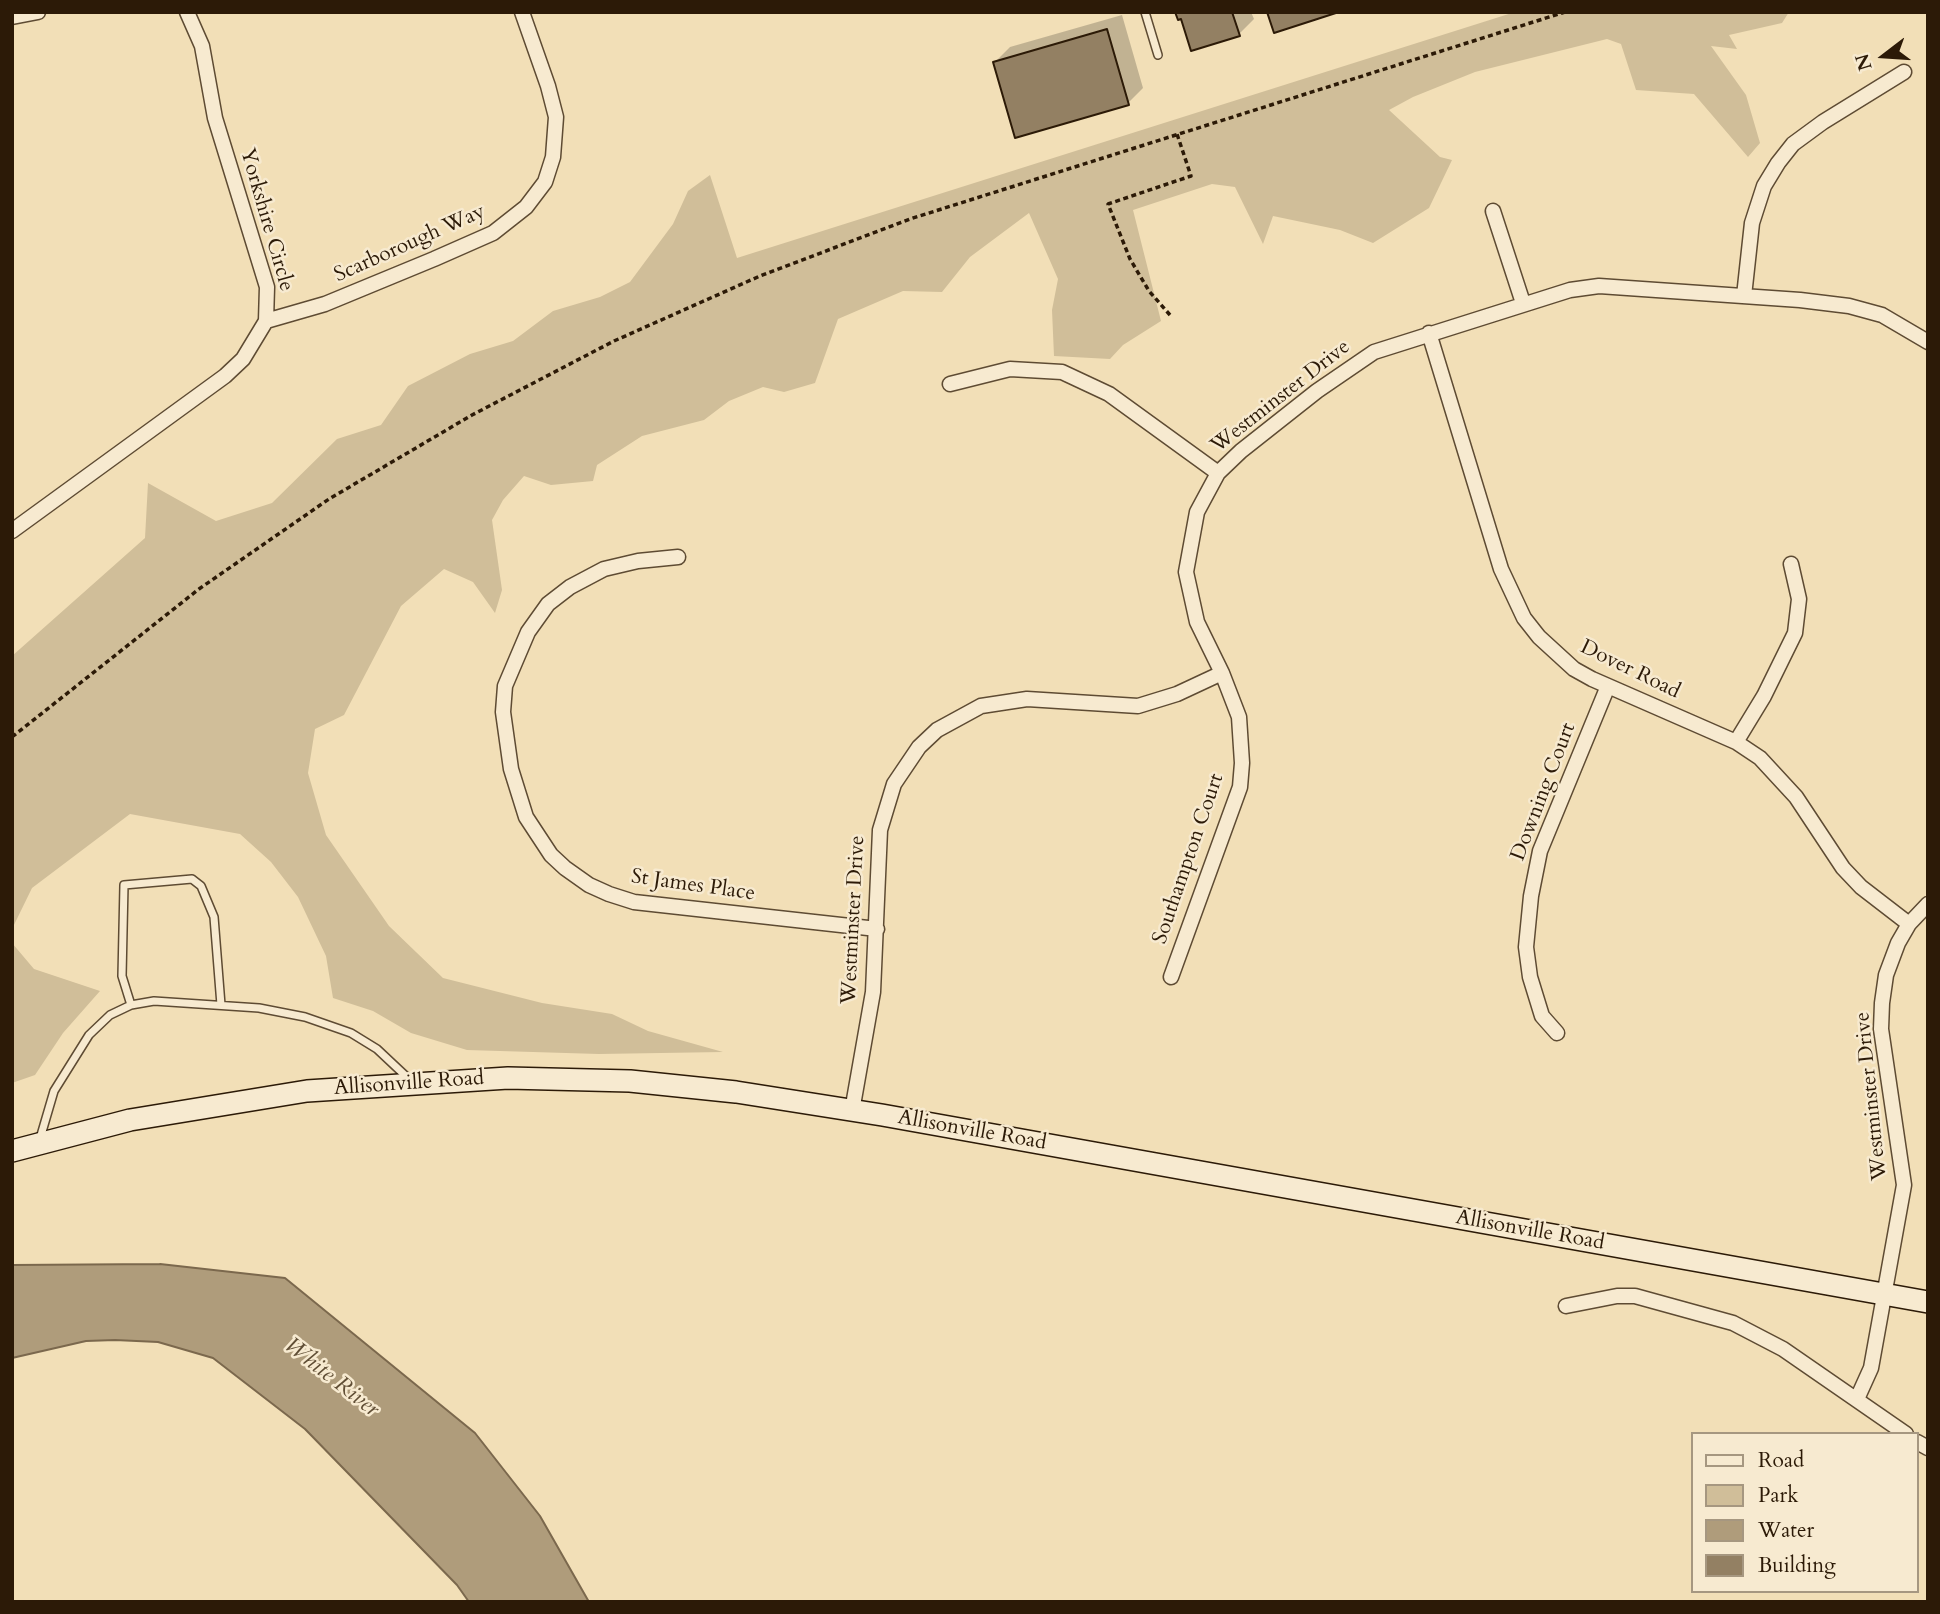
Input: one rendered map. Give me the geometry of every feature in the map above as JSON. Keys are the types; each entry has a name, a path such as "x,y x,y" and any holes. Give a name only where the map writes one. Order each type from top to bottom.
{"main road":[{"name":"Allisonville Road","path":"12,1151 130,1120 240,1100 413,1083 508,1078 631,1081 736,1092 852,1111 1928,1302"}],"street":[{"path":"12,17 38,12"},
{"name":"Yorkshire Circle","path":"12,531 225,376 243,359 266,321 267,287 215,118 202,46 187,12"},
{"name":"Scarborough Way","path":"266,321 325,304 434,259 493,233 526,207 545,182 553,157 556,117 523,12"},
{"path":"1744,296 1752,223 1764,186 1777,163 1793,144 1823,122 1904,72"},
{"path":"1493,211 1523,303"},
{"name":"Westminster Drive","path":"852,1111 873,992 877,929 877,853 884,809 905,766 937,730 961,715 1006,700 1138,706 1177,694 1222,673 1197,622 1186,572 1197,512 1218,473 1280,419 1374,352 1523,303 1570,290 1599,286 1849,306 1882,315 1928,342"},
{"name":"Dover Road","path":"1429,333 1501,569 1513,597 1539,637 1574,669 1736,742 1760,758 1780,778 1843,869 1861,887 1909,923"},
{"path":"950,384 1010,369 1062,372 1109,394 1218,473"},
{"name":"St James Place","path":"678,557 638,561 604,569 570,587 548,604 528,632 505,686 503,712 511,769 526,817 551,855 565,868 589,885 621,898 717,912 877,929"},
{"path":"1736,742 1764,696 1795,633 1799,599 1791,564"},
{"name":"Southampton Court","path":"1171,977 1240,787 1242,763 1239,717 1222,673"},
{"name":"Downing Court","path":"1556,1033 1542,1016 1530,977 1526,947 1531,896 1540,851 1608,686"},
{"name":"Westminster Drive","path":"1857,1399 1871,1368 1904,1185 1904,1167 1881,1029 1886,975 1909,923 1928,904"},
{"path":"1566,1306 1617,1296 1635,1296 1733,1323 1783,1349 1903,1432"}],"lane":[{"path":"1145,12 1158,55"},
{"path":"131,1005 122,976 124,885 192,879 201,886 214,917 221,1006"},
{"path":"39,1143 54,1091 89,1035 110,1015 131,1005 154,1001 259,1008 305,1017 351,1033 377,1049 413,1083"}],"path":[{"path":"12,737 135,637 263,543 402,454 542,377 687,307 835,247 1177,134 1565,12"},
{"path":"1170,315 1149,291 1130,260 1108,204 1191,176 1177,134"}],"green space":[{"path":"1515,12 1789,12 1782,23 1729,35 1737,49 1711,46 1746,95 1760,143 1748,157 1694,94 1636,90 1621,44 1607,39 1475,72 1413,97 1389,110 1440,157 1452,160 1429,208 1373,243 1340,230 1273,216 1263,244 1235,187 1212,184 1133,210 1161,321 1123,345 1110,359 1054,356 1052,310 1058,279 1029,213 970,257 942,292 903,291 838,319 815,383 784,392 763,387 729,401 704,420 642,436 597,465 593,481 551,485 524,476 503,500 492,520 502,590 495,613 473,582 444,569 401,606 344,715 315,729 308,773 326,835 389,926 443,978 542,1003 612,1014 648,1031 723,1052 599,1054 467,1050 411,1033 373,1011 333,998 326,956 298,897 271,862 240,834 130,814 32,888 12,929 12,656 145,538 148,483 216,521 272,503 337,439 381,425 408,386 470,354 513,341 553,311 600,297 630,282 673,224 688,191 710,175 737,258"},
{"path":"12,943 34,969 100,991 63,1033 35,1075 12,1083"}],"water":[{"name":"White River","path":"160,1264 285,1278 475,1433 540,1516 589,1602 469,1602 457,1585 305,1429 213,1358 158,1342 115,1340 86,1341 12,1358 12,1265"}],"building":[{"path":"1175,12 1232,12 1240,36 1191,51 1181,19 1178,20"},
{"path":"1267,12 1339,12 1274,33"},
{"path":"1107,29 1129,105 1015,138 993,62"}]}
